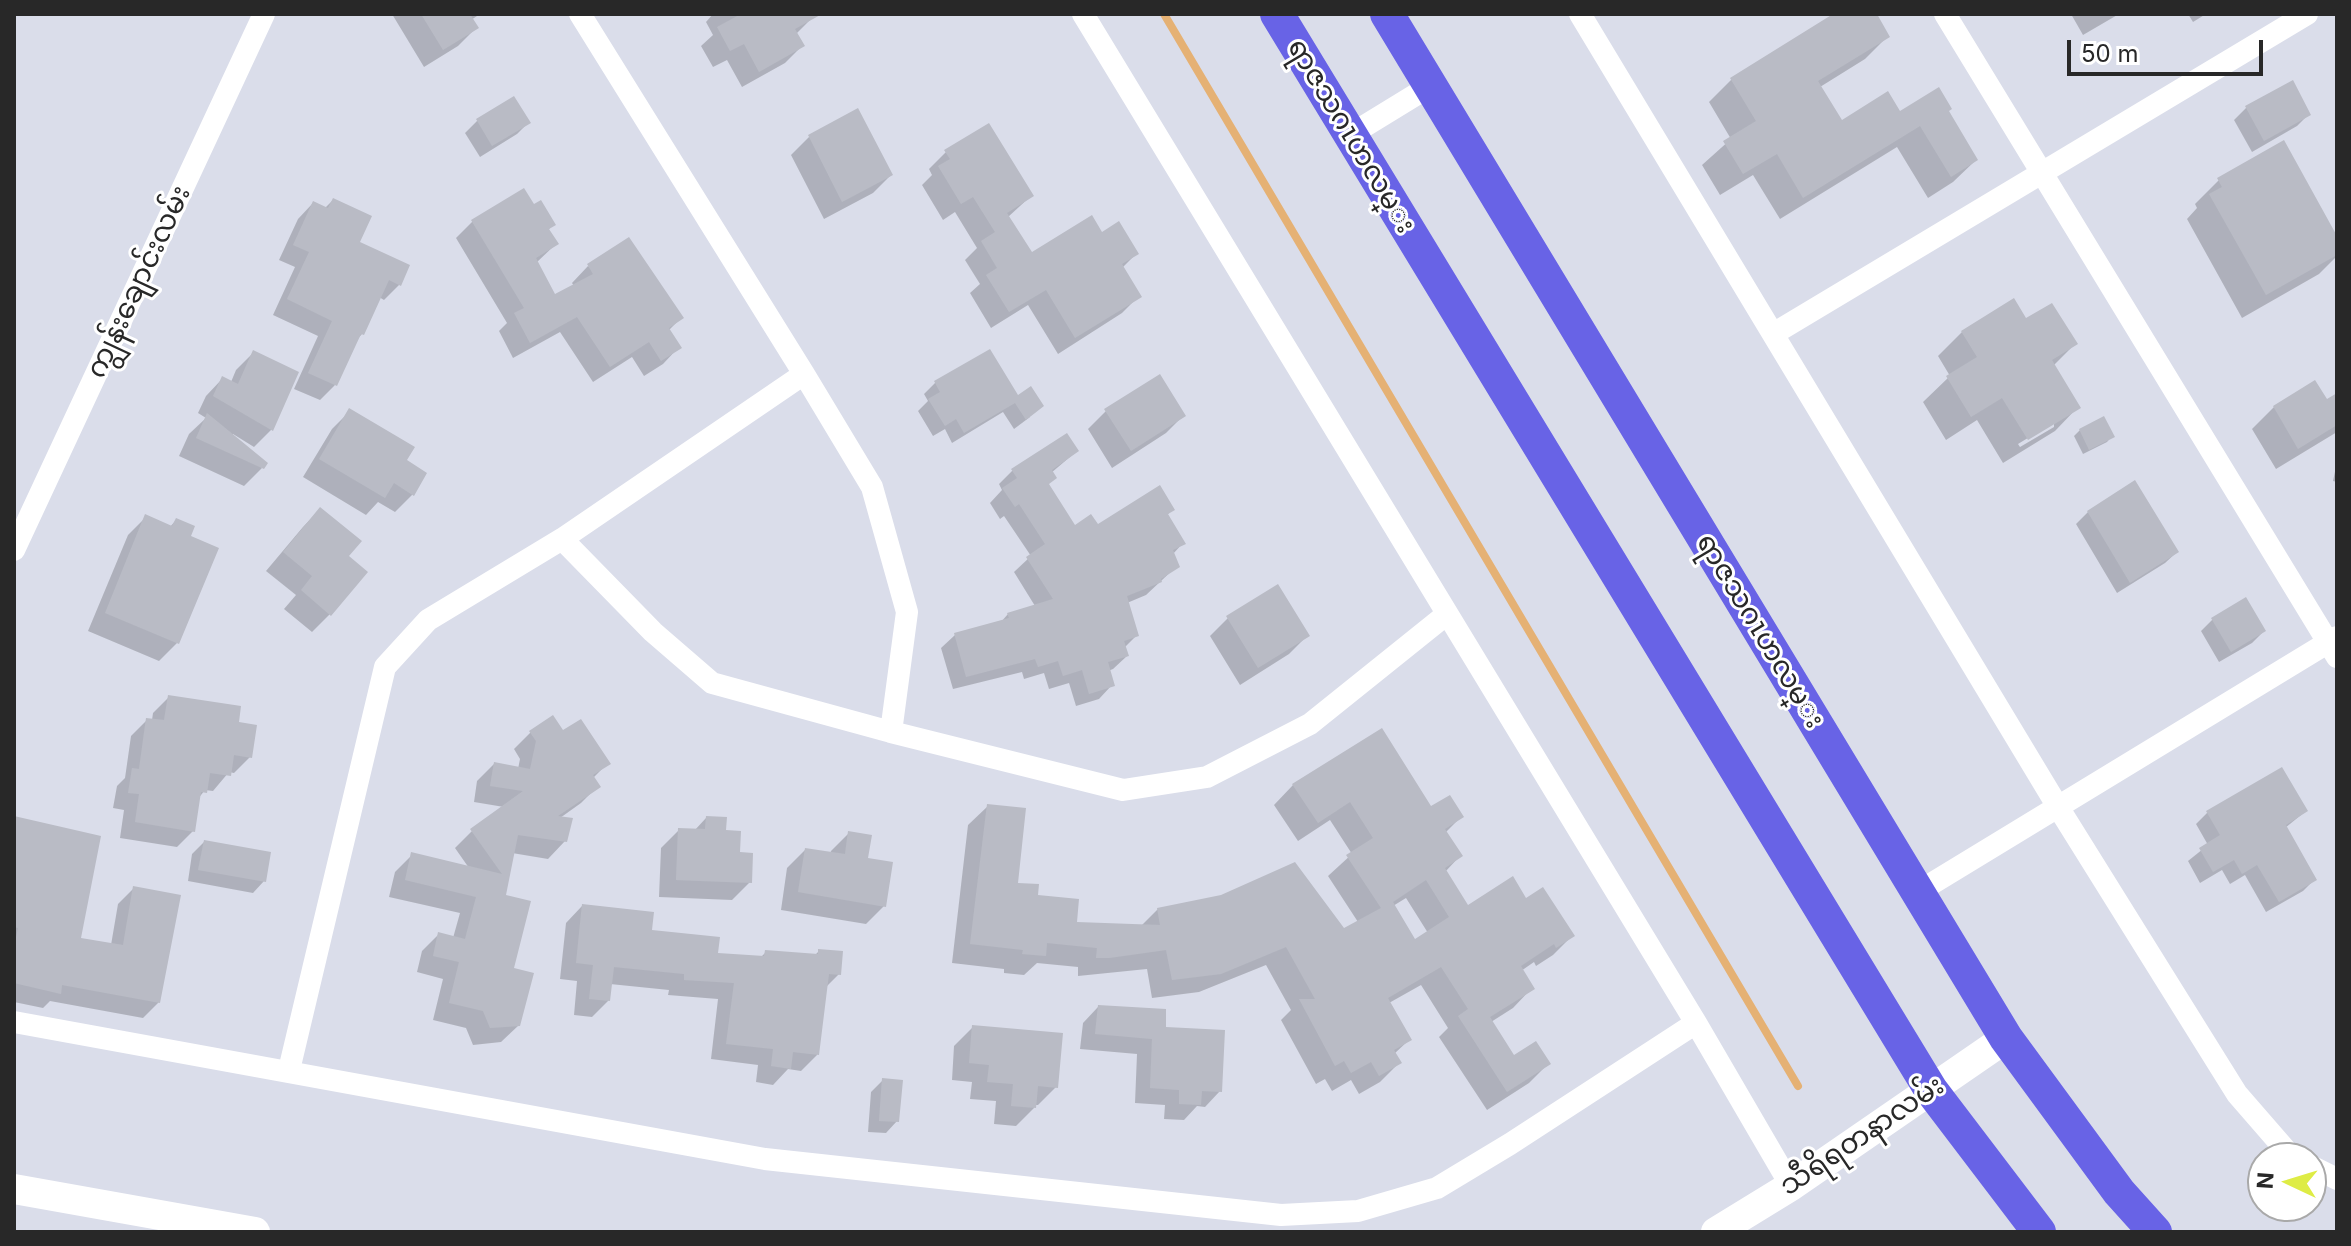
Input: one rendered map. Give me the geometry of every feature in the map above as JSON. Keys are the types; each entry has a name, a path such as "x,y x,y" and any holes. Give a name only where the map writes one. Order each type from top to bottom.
{"main road":[{"name":"ရာဇသဂၤဟလမ္း","path":"1277,14 1931,1090 2039,1232"},
{"name":"ရာဇသဂၤဟလမ္း","path":"1387,14 2006,1038 2119,1192 2155,1232"},
{"name":"သီရိရတနာလမ်း","path":"1716,1232 1791,1186 2006,1038"},
{"path":"14,1189 255,1232"}],"street":[{"name":"ကျွန်းချောင်းလမ်း","path":"14,550 264,14"},
{"path":"580,14 872,487 907,612 891,732"},
{"path":"1083,14 1696,1023 1791,1186"},
{"path":"1580,14 2058,807 2237,1094 2279,1142"},
{"path":"1918,892 2334,646 1945,14"},
{"path":"1773,334 2307,14"},
{"path":"1350,135 1430,86"},
{"path":"289,1070 385,667 428,620 562,539 804,374"},
{"path":"562,539 653,632 712,683 1123,790 1207,777 1310,724 1447,614"},
{"path":"14,1022 765,1159 1281,1215 1358,1211 1437,1188 1696,1023"}],"building":[{"path":"421,14 470,14 479,28 443,50"},
{"path":"741,14 822,14 795,29 805,46 759,72 744,44 730,51 717,27"},
{"path":"1833,14 1877,14 1890,37 1818,81 1842,120 1888,91 1900,111 1939,87 1952,109 1949,111 1978,160 1951,177 1920,126 1803,198 1777,154 1743,174 1723,141 1756,121 1730,78"},
{"path":"2293,80 2311,115 2264,141 2245,106"},
{"path":"514,96 531,123 492,146 476,119"},
{"path":"858,108 893,175 842,202 808,135"},
{"path":"989,123 1034,196 1007,213 1032,252 1092,215 1102,232 1119,221 1139,254 1122,264 1142,297 1075,338 1046,290 1009,312 986,275 997,268 981,241 995,232 973,197 961,204 938,166 950,159 944,150"},
{"path":"2284,140 2337,236 2337,255 2266,295 2209,194 2222,187 2217,178"},
{"path":"524,188 534,204 541,200 556,225 549,229 559,244 536,258 555,294 593,274 587,264 629,237 684,318 669,328 682,348 661,361 649,342 610,367 577,317 530,343 514,313 524,308 471,220"},
{"path":"333,198 372,216 360,242 410,265 401,286 389,280 337,386 308,373 332,321 287,299 309,252 293,245 313,201 328,208"},
{"path":"2014,298 2026,318 2052,303 2078,344 2052,360 2081,408 2028,440 2002,398 1971,417 1946,376 1977,357 1961,331"},
{"path":"990,349 1018,395 1031,386 1044,406 1026,420 1015,403 964,433 956,419 945,426 928,399 940,392 934,381"},
{"path":"253,350 299,372 273,431 213,396 222,376 238,384"},
{"path":"1160,374 1186,416 1131,451 1104,409"},
{"path":"2315,380 2327,399 2337,393 2337,425 2298,449 2273,406"},
{"path":"349,408 415,447 407,460 427,473 414,496 394,483 385,498 319,459"},
{"path":"207,413 268,463 264,469 196,438"},
{"path":"2104,416 2115,437 2089,450 2079,429"},
{"path":"1067,433 1079,451 1052,470 1057,478 1049,484 1075,525 1091,514 1098,524 1160,485 1175,510 1168,514 1186,544 1173,550 1180,567 1161,579 1162,582 1127,596 1139,636 1124,641 1129,656 1108,662 1115,686 1089,694 1082,670 1063,676 1058,661 1038,667 1035,659 966,677 954,633 1009,618 1007,613 1053,599 1026,557 1045,544 1019,504 1015,507 1002,488 1017,478 1011,469"},
{"path":"2135,480 2179,552 2130,583 2087,511"},
{"path":"320,507 362,541 349,556 368,572 331,616 301,590 312,576 283,552"},
{"path":"145,514 172,526 176,518 195,526 191,536 219,548 179,644 105,613"},
{"path":"1278,584 1310,636 1258,668 1226,616"},
{"path":"2246,597 2266,631 2231,652 2211,618"},
{"path":"168,695 241,706 239,722 257,725 252,758 234,755 231,776 210,773 207,793 201,792 195,832 135,822 139,794 128,793 132,768 139,769 146,718 164,720"},
{"path":"553,715 563,730 581,719 611,764 593,775 601,787 558,816 573,818 567,842 518,835 506,895 531,901 514,968 534,973 520,1026 490,1028 483,1011 449,1003 459,962 433,956 438,932 465,939 476,897 405,880 411,852 502,874 470,829 523,791 490,786 494,762 530,769 536,741 529,731"},
{"path":"1382,728 1431,806 1450,795 1464,817 1445,829 1463,856 1445,868 1468,905 1513,876 1526,898 1543,887 1575,936 1556,948 1554,944 1521,966 1535,989 1490,1017 1514,1055 1536,1041 1551,1064 1507,1092 1458,1016 1468,1009 1441,967 1388,998 1412,1040 1394,1050 1402,1063 1379,1076 1371,1062 1351,1073 1344,1061 1335,1066 1299,999 1315,999 1286,947 1221,974 1172,980 1166,950 1096,958 1097,948 1047,943 1046,956 970,944 987,804 1026,808 1018,883 1039,884 1038,895 1079,899 1077,922 1160,925 1157,908 1221,895 1295,862 1344,928 1381,908 1346,855 1373,838 1350,802 1318,823 1292,784","holes":["1426,880 1449,917 1415,939 1393,902"]},
{"path":"2282,767 2308,811 2286,825 2317,880 2279,902 2257,865 2242,874 2234,860 2213,872 2199,848 2220,835 2206,811"},
{"path":"14,816 101,836 81,938 123,945 133,886 181,895 160,1003 62,985 61,994 14,983 14,947 18,928 14,927"},
{"path":"706,816 727,817 726,830 741,831 740,852 753,853 752,883 676,880 678,828 705,829"},
{"path":"848,831 872,835 868,858 893,862 886,907 798,892 805,848 845,854"},
{"path":"204,840 271,852 266,882 198,870"},
{"path":"582,904 654,912 652,930 720,937 718,953 764,956 765,950 818,954 818,949 843,951 841,975 829,974 819,1055 793,1052 791,1069 771,1066 773,1049 726,1044 734,983 684,980 684,974 614,967 610,1001 589,999 593,965 576,963"},
{"path":"1098,1005 1166,1009 1166,1027 1225,1030 1222,1092 1202,1091 1201,1105 1179,1104 1179,1090 1150,1088 1152,1039 1095,1034"},
{"path":"972,1025 1063,1033 1058,1088 1038,1086 1036,1108 1011,1106 1013,1084 987,1082 989,1065 969,1063"},
{"path":"882,1078 903,1080 899,1122 879,1121"}],"waterway":[{"path":"1164,14 1798,1086"}]}
